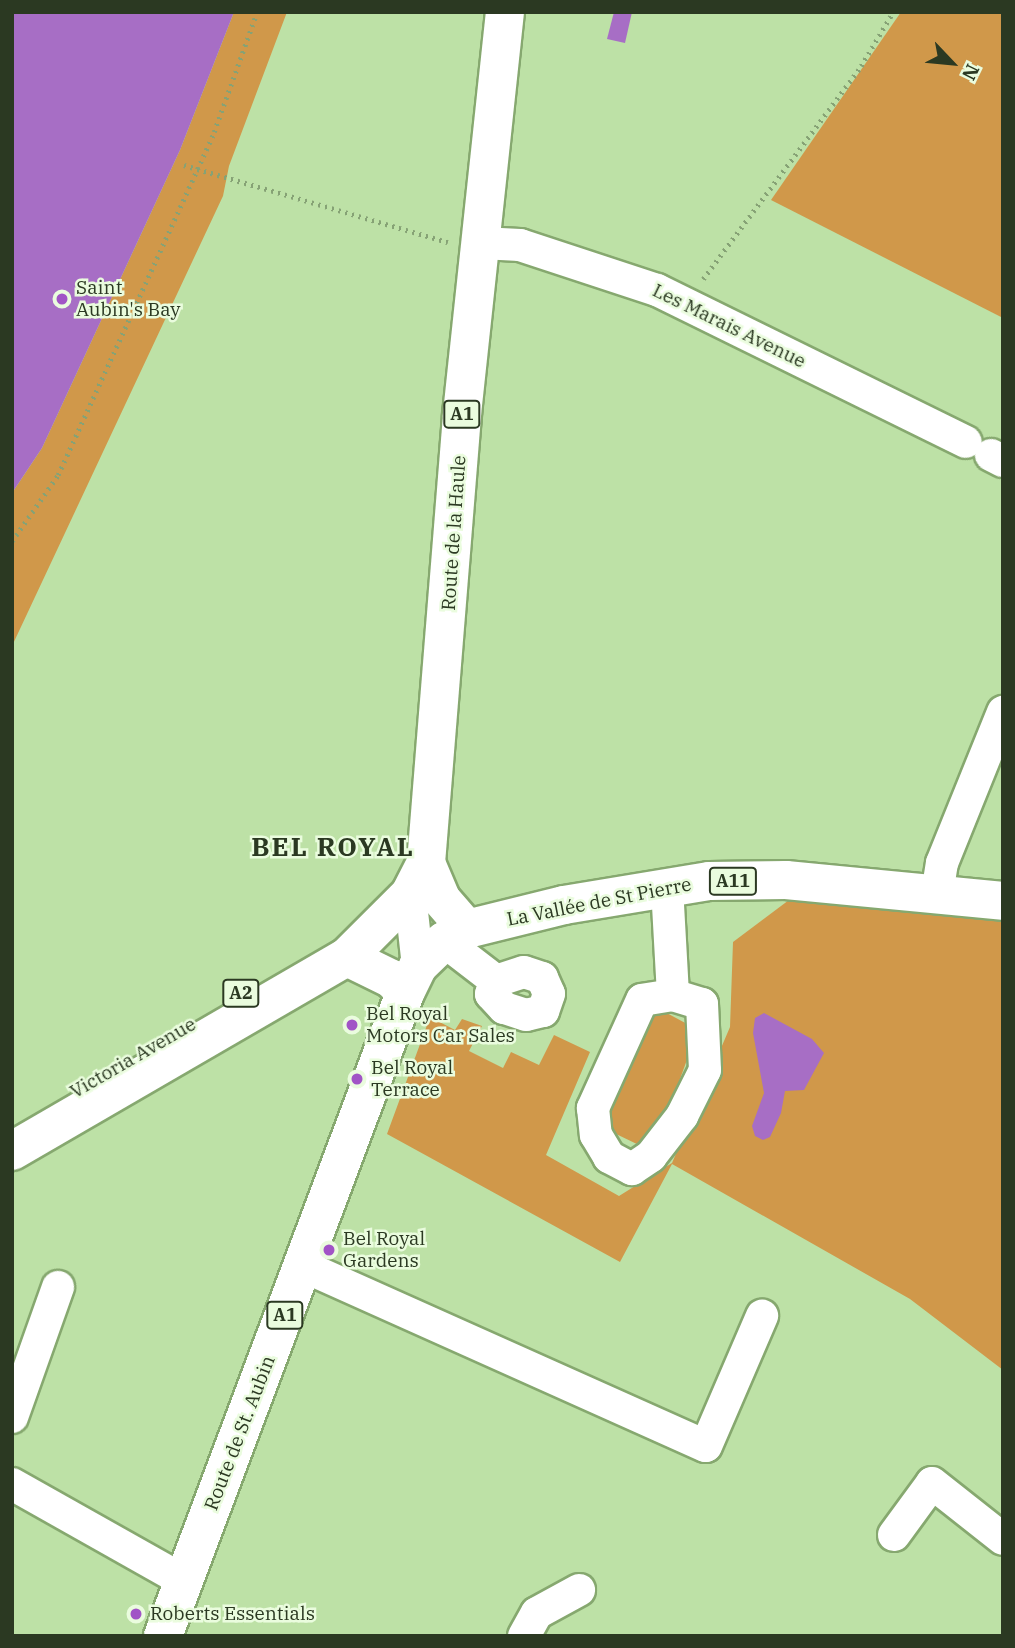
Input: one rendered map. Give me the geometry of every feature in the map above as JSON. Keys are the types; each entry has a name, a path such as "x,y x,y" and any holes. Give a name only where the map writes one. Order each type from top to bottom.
{"main road":[{"name":"Route de la Haule","path":"418,879 432,817 462,414 505,12"},
{"name":"Victoria Avenue","path":"12,1127 136,1058 359,917 391,887 432,817"},
{"name":"Victoria Avenue","path":"12,1152 347,957 418,879"},
{"path":"347,957 392,979 433,957 441,899 418,879"},
{"name":"La Vallée de St Pierre","path":"433,957 667,887 709,881 786,880 1003,901"},
{"name":"Route de St. Aubin","path":"163,1636 303,1266 433,957"}],"street":[{"name":"Les Marais Avenue","path":"481,243 520,245 685,303 987,452"},
{"path":"937,894 942,863 1003,712"},
{"name":"Route de la Haule","path":"418,879 433,957"},
{"path":"667,887 673,995"},
{"path":"433,957 496,981"},
{"path":"673,995 702,1004 705,1070 682,1116 652,1156 632,1169 609,1157 596,1135 593,1108 642,1000 673,995"},
{"path":"303,1266 706,1446 762,1316"},
{"path":"12,1417 58,1287"},
{"path":"894,1535 932,1483 1003,1539"},
{"path":"12,1485 184,1580"},
{"path":"524,1636 537,1613 579,1590"}],"path":[{"path":"12,541 58,475 198,169 257,12"},
{"path":"685,303 861,66 893,12"},
{"path":"184,165 439,241 481,243"}],"shaded area":[{"name":"Saint Aubin's Bay","path":"12,12 234,12 180,150 42,448 12,493"},
{"path":"234,12 287,12 229,166 223,196 12,646 12,493 42,448 180,150"},
{"path":"614,12 632,12 625,43 607,39"},
{"path":"901,12 1003,12 1003,318 771,200"},
{"path":"797,894 1003,912 1003,1370 910,1299 672,1164 620,1262 387,1134 430,1017 455,1030 462,1019 482,1026 469,1051 503,1068 511,1052 539,1065 554,1035 590,1052 546,1155 619,1196 672,1163 730,1027 733,942"},
{"path":"663,1011 689,1025 692,1046 660,1134 643,1147 612,1132 604,1114 648,1013"},
{"path":"764,1013 812,1039 824,1053 804,1090 785,1091 781,1113 770,1137 763,1140 755,1136 752,1126 764,1093 753,1033 755,1018"}],"place":[{"name":"Saint Aubin's Bay","path":"62,299"},
{"name":"Bel Royal Motors Car Sales","path":"352,1025"},
{"name":"Bel Royal Terrace","path":"357,1079"},
{"name":"Bel Royal Gardens","path":"329,1250"},
{"name":"Roberts Essentials","path":"136,1614"}],"district":[{"name":"BEL ROYAL","path":"333,847"}]}
